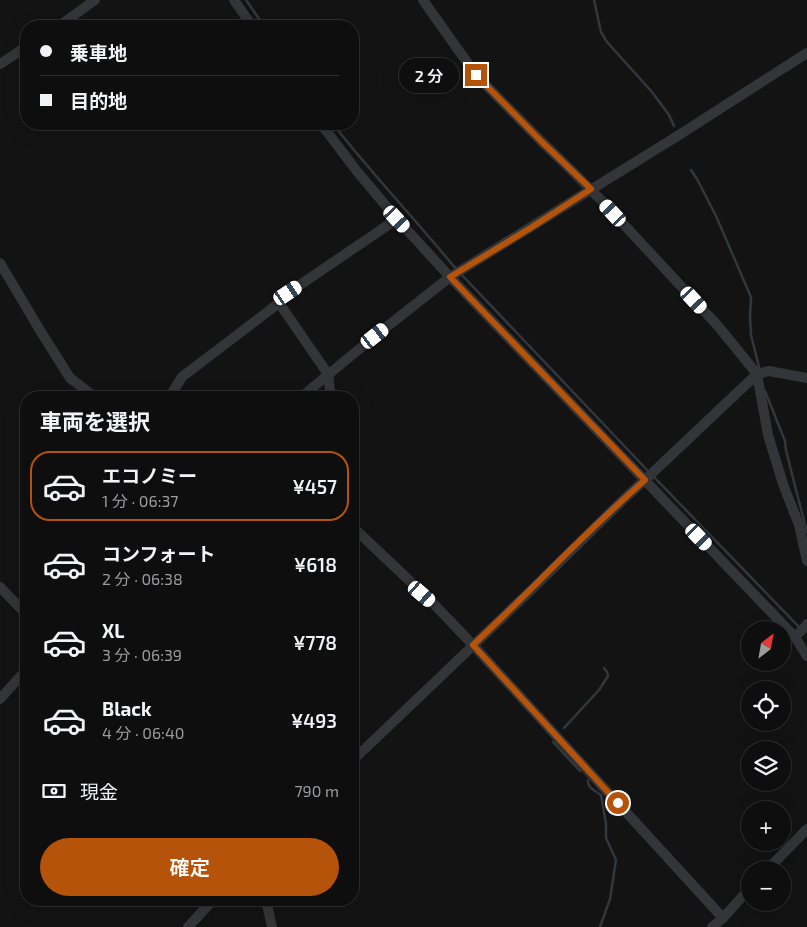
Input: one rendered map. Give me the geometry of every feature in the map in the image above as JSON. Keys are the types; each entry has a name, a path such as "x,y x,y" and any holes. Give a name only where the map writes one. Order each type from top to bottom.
{"street":[{"path":"67,20 95,0"},
{"path":"234,0 248,20"},
{"path":"422,0 476,75 591,189 761,373 768,435 783,484 799,525 807,562"},
{"path":"0,64 20,51"},
{"path":"308,391 452,276 807,54"},
{"path":"326,130 397,219 797,636 807,656"},
{"path":"173,391 182,377 279,303 288,293 397,219"},
{"path":"0,263 70,378 87,391"},
{"path":"279,303 328,374 330,391"},
{"path":"359,755 626,497 761,373 769,371 807,378"},
{"path":"359,535 430,600 473,645 723,918"},
{"path":"0,587 20,608"},
{"path":"797,636 807,625"},
{"path":"0,699 20,677"},
{"path":"776,861 807,829"},
{"path":"712,927 741,898"},
{"path":"188,927 208,906"},
{"path":"267,906 272,927"}],"waterway":[{"path":"246,0 260,20"},
{"path":"594,0 601,32 607,42 652,92 669,115 674,126"},
{"path":"338,130 456,269"},
{"path":"691,170 716,216 751,297 751,335 760,371"},
{"path":"460,273 649,472"},
{"path":"765,391 785,441 807,532"},
{"path":"653,476 800,628"},
{"path":"564,728 599,690 608,676 604,668"},
{"path":"553,742 580,771"},
{"path":"588,780 590,787 601,795 606,824 606,838 616,860 610,899 600,927"}],"route":[{"path":"476,75 591,189 450,277 645,480 473,645 618,803"}]}
